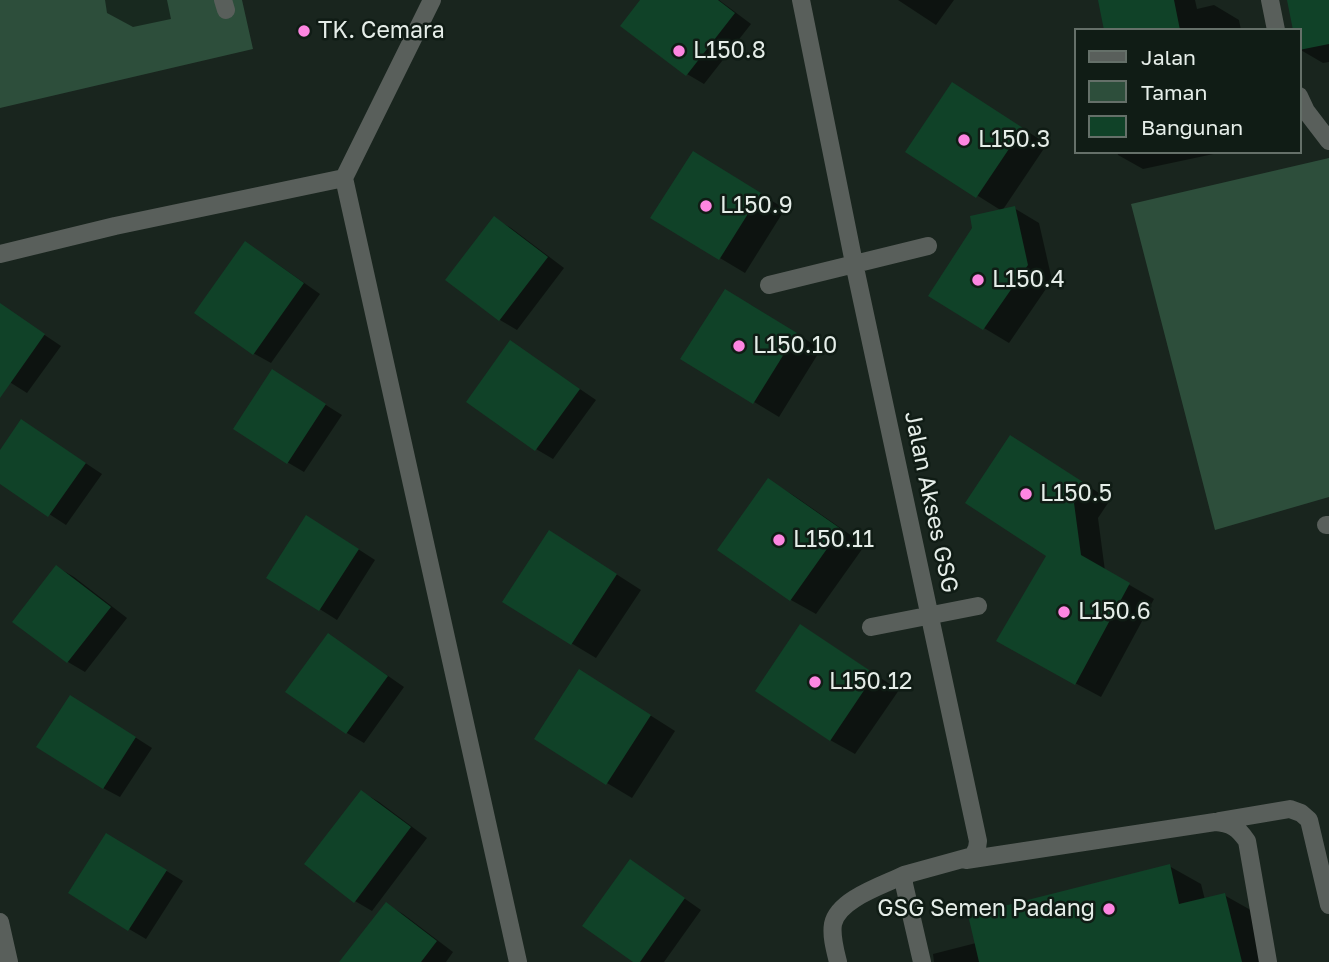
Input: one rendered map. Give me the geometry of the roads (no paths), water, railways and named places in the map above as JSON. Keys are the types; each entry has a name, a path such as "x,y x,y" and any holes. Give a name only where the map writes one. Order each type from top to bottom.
{"street":[{"path":"432,0 344,178 518,962"},
{"name":"Jalan Akses GSG","path":"801,0 854,263 978,841 973,856 966,860"},
{"path":"1270,0 1276,28"},
{"path":"1301,100 1329,141"},
{"path":"0,254 116,226 344,178"},
{"path":"769,285 928,246"},
{"path":"871,627 978,606"},
{"path":"838,962 833,924 837,913 849,901 904,875 966,860 1290,809 1309,820 1329,905"},
{"path":"1215,822 1227,823 1238,829 1247,841 1268,962"},
{"path":"904,875 922,962"},
{"path":"0,922 9,962"}],"place":[{"name":"TK. Cemara","path":"304,31"},
{"name":"L150.8","path":"679,51"},
{"name":"L150.3","path":"964,140"},
{"name":"L150.9","path":"706,206"},
{"name":"L150.4","path":"978,280"},
{"name":"L150.10","path":"739,346"},
{"name":"L150.5","path":"1026,494"},
{"name":"L150.11","path":"779,540"},
{"name":"L150.6","path":"1064,612"},
{"name":"L150.12","path":"815,682"},
{"name":"GSG Semen Padang","path":"1109,909"}]}
